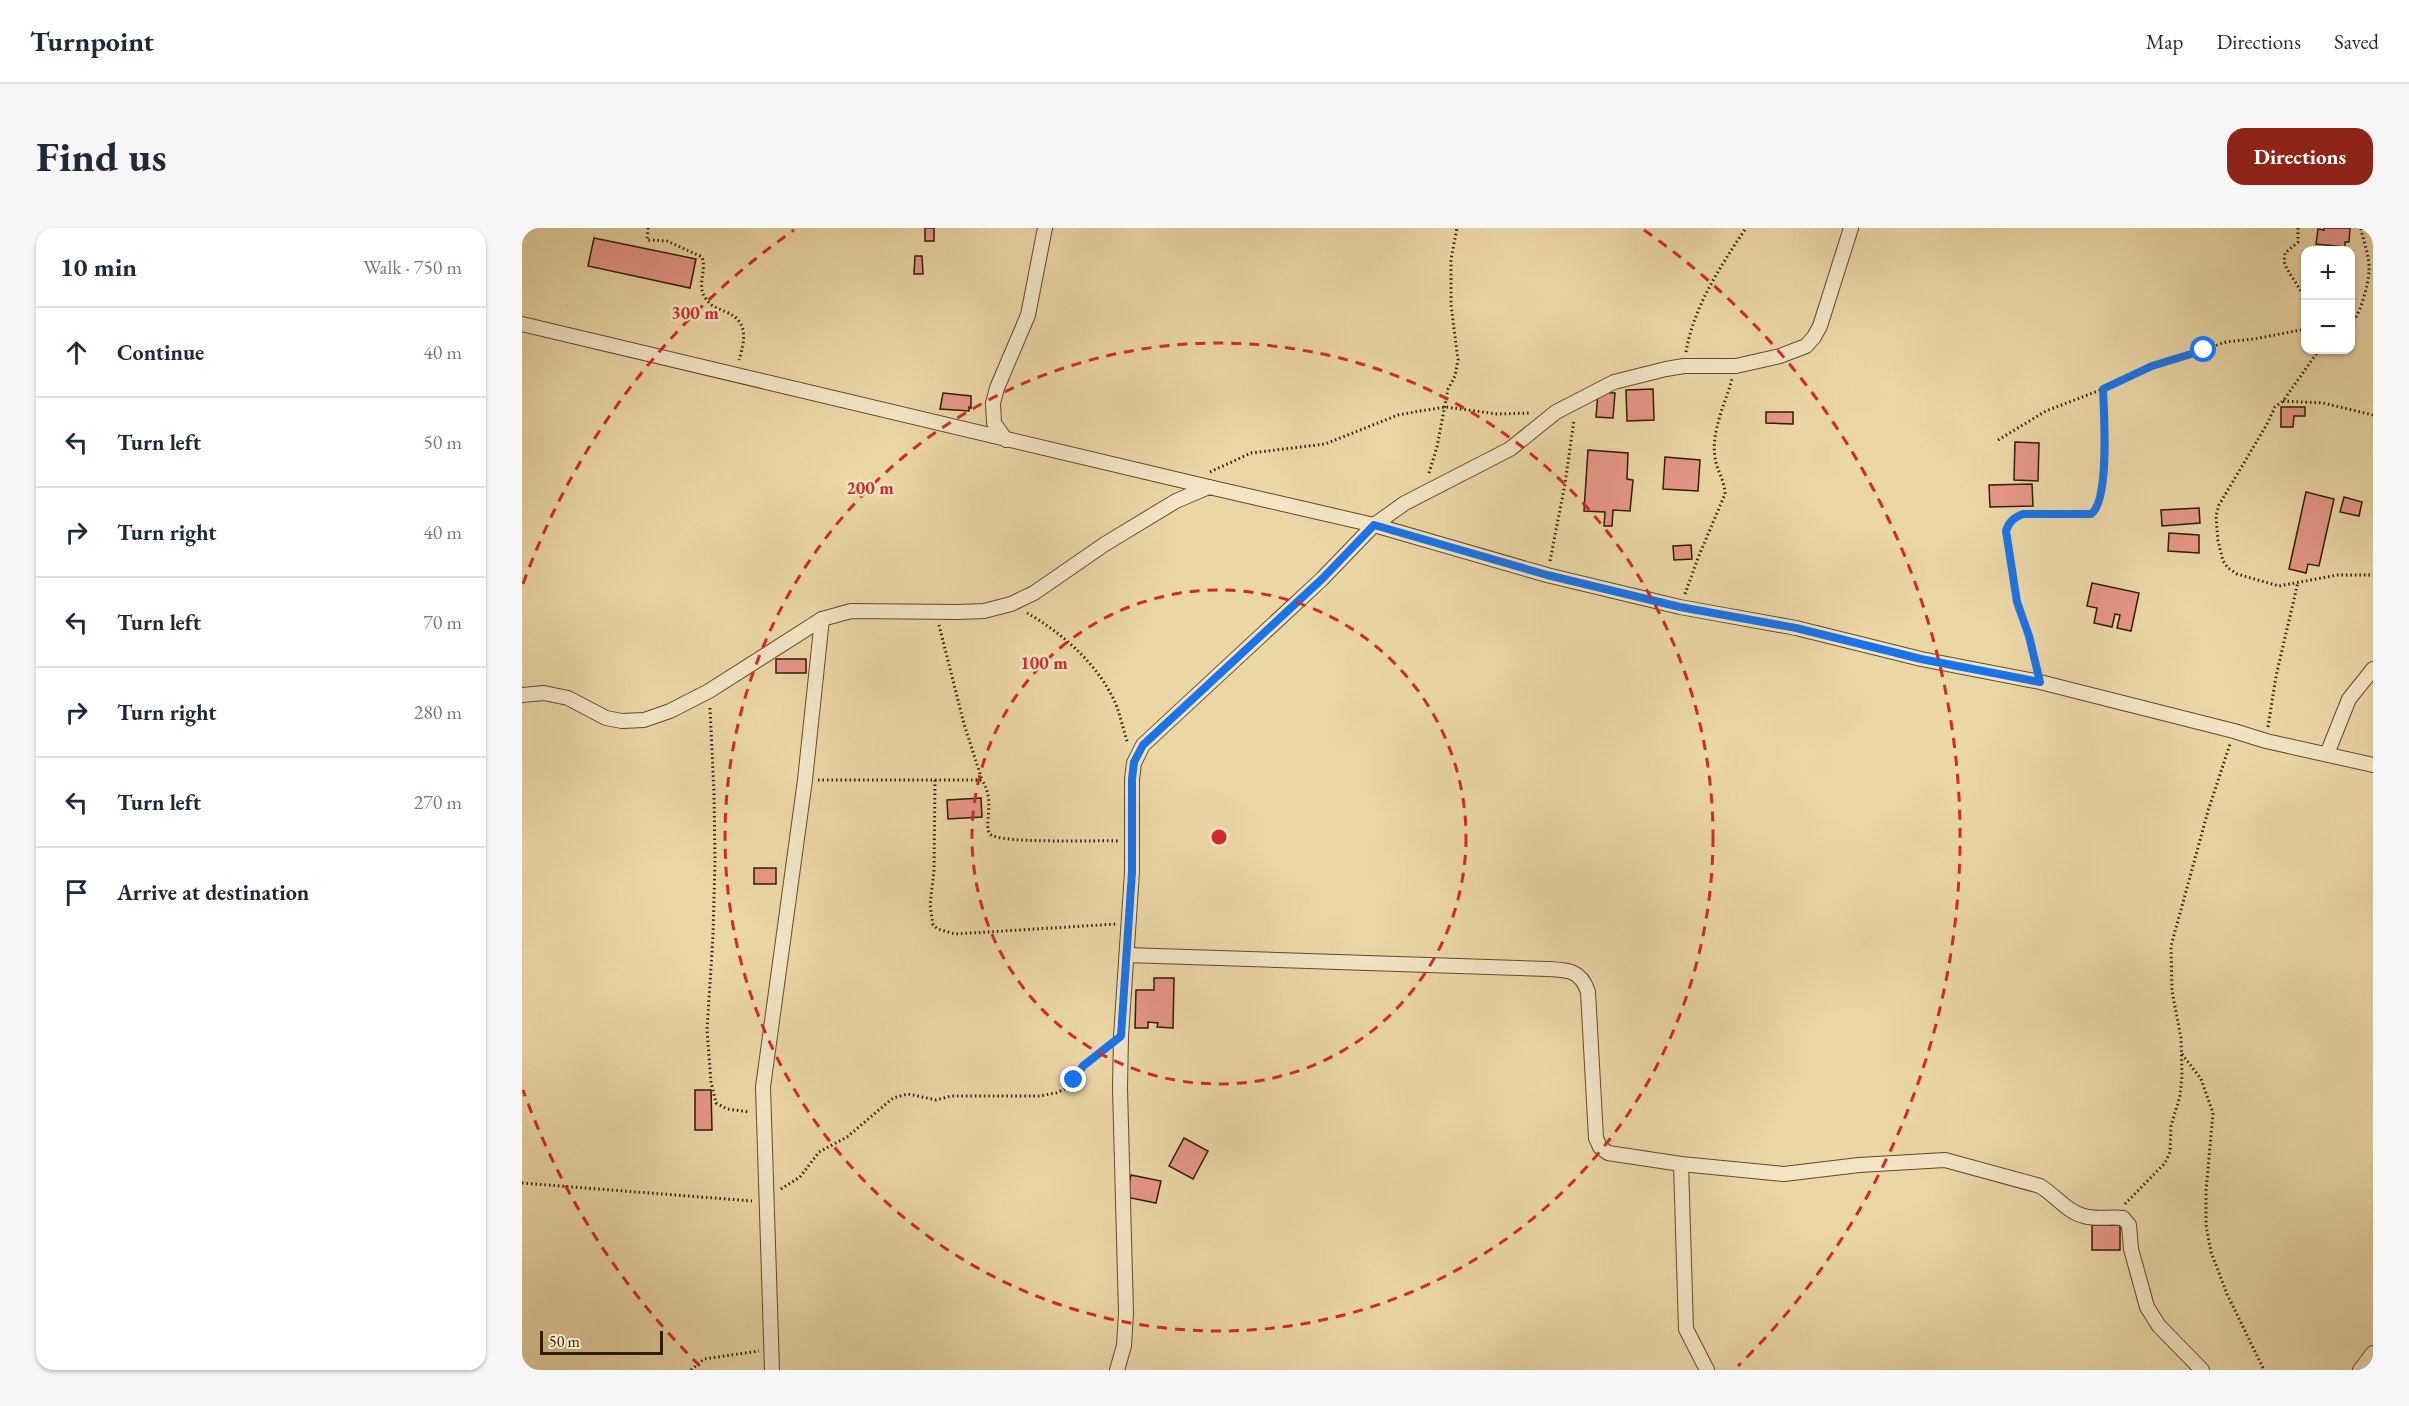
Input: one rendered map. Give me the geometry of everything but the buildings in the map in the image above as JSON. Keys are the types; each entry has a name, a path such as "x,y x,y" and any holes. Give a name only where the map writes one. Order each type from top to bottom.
{"street":[{"path":"1006,440 994,423 993,403 997,388 1028,315 1045,228"},
{"path":"1117,1370 1124,1346 1126,1313 1120,1088 1121,1036 1129,923 1134,762 1143,745 1322,579 1374,525 1406,503 1510,449 1556,412 1614,382 1684,366 1736,366 1806,346 1815,337 1833,289 1851,228"},
{"path":"522,324 1374,525 1547,575 1680,607 1796,628 1921,659 2040,682 2234,730 2266,741 2373,765"},
{"path":"522,695 544,693 568,698 606,718 622,721 644,720 670,711 709,691 822,619 851,611 984,610 1011,604 1034,593 1105,544 1176,501 1209,487"},
{"path":"772,1370 765,1196 764,1077 805,780 822,619"},
{"path":"2327,754 2349,699 2373,669"},
{"path":"1127,956 1523,968 1564,970 1578,975 1585,981 1588,992 1596,1138 1600,1147 1608,1153 1681,1164 1784,1174 1859,1165 1945,1160 2040,1186 2052,1193 2074,1213 2093,1218 2113,1216 2123,1218 2129,1226 2131,1249 2147,1307 2159,1326 2202,1370"},
{"path":"1681,1164 1686,1329 1707,1370"},
{"path":"2360,1370 2373,1353"}],"path":[{"path":"648,228 647,240 667,241 702,257 704,267 702,289 705,299 715,307 739,319 743,327 745,342 735,375"},
{"path":"1427,477 1432,470 1448,389 1458,360 1451,305 1451,259 1457,228"},
{"path":"1684,366 1696,314 1705,294 1746,228"},
{"path":"2298,228 2298,242 2285,253 2284,262 2301,291"},
{"path":"2355,319 2360,309 2370,270 2361,228"},
{"path":"1998,440 2046,411 2103,389 2152,366 2226,342 2301,330"},
{"path":"2316,354 2283,401 2275,407 2222,497 2216,516 2218,541 2223,561 2237,574 2279,586 2337,575 2373,575"},
{"path":"1680,607 1725,494 1725,487 1715,459 1715,448 1719,413 1736,366"},
{"path":"2040,682 2029,636 2017,602 2006,531 2008,524 2015,517 2023,514 2091,514 2095,511 2103,493 2103,389"},
{"path":"1547,575 1567,474 1576,400"},
{"path":"2283,401 2324,403 2373,415"},
{"path":"1190,482 1251,453 1325,444 1398,415 1446,407 1497,414 1556,412"},
{"path":"2266,741 2276,676 2298,582"},
{"path":"1011,604 1040,621 1090,664 1105,684 1117,706 1134,762"},
{"path":"935,612 964,724 982,780 988,789 990,799 988,829 992,836 1024,841 1132,841"},
{"path":"709,691 715,849 714,936 708,1030 711,1082 717,1103 727,1109 763,1113"},
{"path":"2113,1216 2164,1163 2170,1152 2171,1126 2180,1096 2181,1053 2172,991 2171,946 2208,811 2234,730"},
{"path":"805,780 982,780"},
{"path":"936,780 934,870 930,905 933,925 938,929 956,934 1129,923"},
{"path":"522,1183 747,1202 792,1183 819,1152 847,1137 893,1098 908,1094 936,1100 951,1096 1047,1096 1067,1088 1083,1066 1121,1036"},
{"path":"2181,1053 2201,1079 2213,1113 2206,1191 2206,1225 2211,1252 2227,1294 2264,1370"},
{"path":"691,1370 705,1359 757,1352 772,1346"}],"route":[{"path":"1074,1080 1083,1066 1121,1036 1132,872 1132,779 1134,762 1143,745 1322,579 1374,525 1547,575 1680,607 1796,628 1921,659 2040,682 2029,636 2017,602 2007,545 2008,524 2015,517 2023,514 2091,514 2095,511 2103,493 2103,389 2152,366 2204,350"}]}
